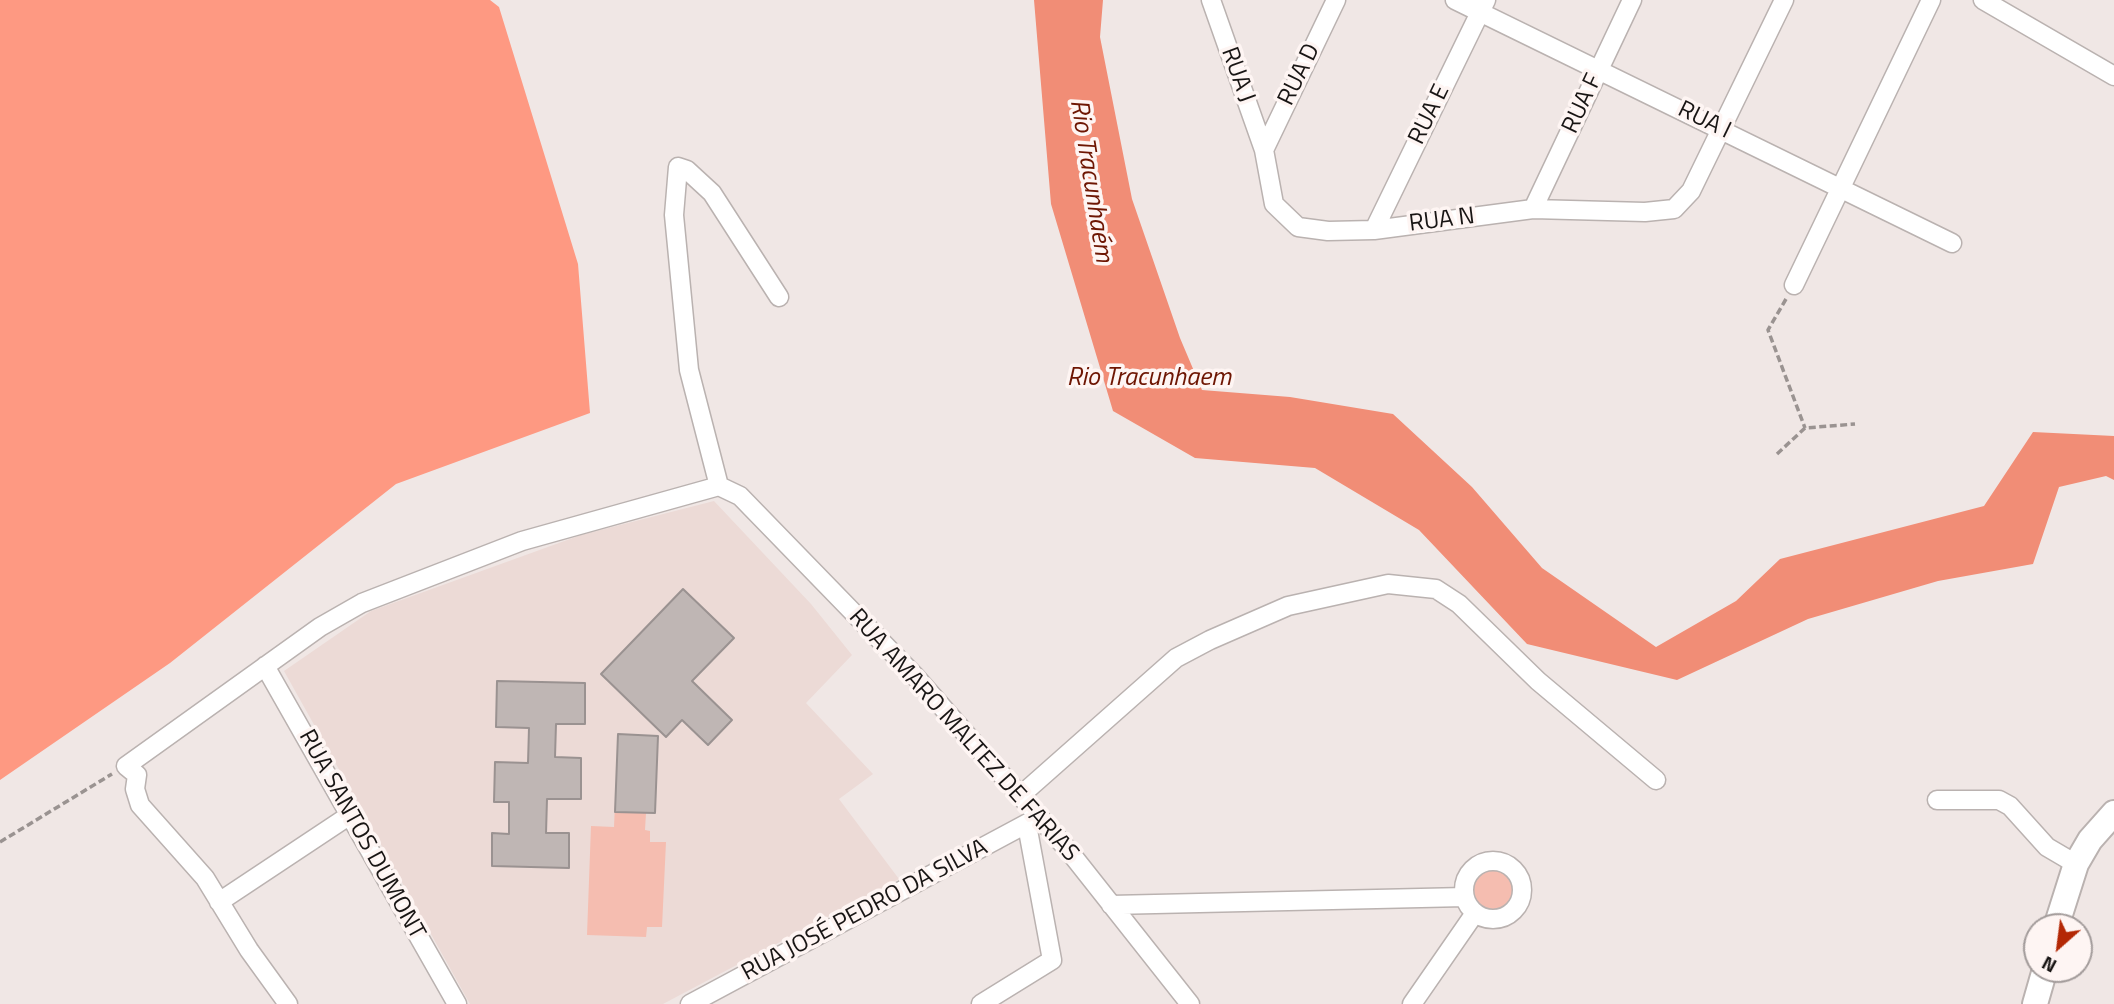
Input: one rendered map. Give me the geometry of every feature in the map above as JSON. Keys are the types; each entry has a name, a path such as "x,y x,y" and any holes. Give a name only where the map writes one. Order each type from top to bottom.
{"street":[{"name":"RUA J","path":"1211,0 1264,150"},
{"name":"RUA D","path":"1264,150 1336,0"},
{"name":"RUA I","path":"1455,0 1483,6 1599,70 1952,243"},
{"name":"RUA F","path":"1533,209 1632,0"},
{"path":"1722,130 1784,0"},
{"path":"1794,285 1931,0"},
{"path":"1983,0 2114,76"},
{"name":"RUA E","path":"1374,230 1483,6"},
{"name":"RUA N","path":"1264,150 1274,204 1287,219 1312,230 1374,230 1533,209 1645,212 1674,209 1691,191 1722,130"},
{"path":"288,1004 205,878 140,805 135,789 137,775 126,766 265,666 362,603 522,541 719,486 695,403 689,370 674,215 678,167 687,170 712,193 779,297"},
{"name":"RUA AMARO MALTEZ DE FARIAS","path":"719,486 740,496 875,635 1020,796 1033,821 1111,905 1190,1004"},
{"path":"1020,796 1176,658 1210,640 1288,607 1388,584 1436,589 1459,604 1538,681 1656,780"},
{"name":"RUA SANTOS DUMONT","path":"265,666 457,1004"},
{"path":"1937,800 1998,800 2010,806 2047,847 2076,864"},
{"path":"2060,913 2076,864 2090,840 2114,813"},
{"path":"219,902 350,815"},
{"path":"989,1002 1052,960 1033,821"},
{"name":"RUA JOSÉ PEDRO DA SILVA","path":"690,1004 1033,821"},
{"path":"1501,863 1516,874 1522,891 1516,908 1501,918 1483,918 1475,913 1465,897 1467,877 1481,864 1501,863"},
{"path":"1111,905 1465,897"},
{"path":"1412,1004 1475,913"},
{"path":"2035,1004 2041,983"}],"path":[{"path":"1794,285 1768,330 1805,428"},
{"path":"1777,454 1805,428 1855,424"},
{"path":"0,842 126,766"}],"shaded area":[{"path":"0,0 490,0 499,7 578,264 590,413 396,484 170,663 0,780"},
{"path":"714,501 811,604 852,655 806,703 873,774 839,799 899,879 663,1004 470,1004 284,671 371,611 581,535"},
{"path":"618,734 658,736 655,813 646,813 645,830 650,831 650,842 666,842 662,927 647,927 646,937 587,935 591,826 614,827"},
{"path":"1493,861 1509,866 1517,874 1522,890 1517,906 1509,914 1493,919 1477,914 1469,906 1464,890 1469,874 1477,866"}],"water":[{"name":"Rio Tracunhaem","path":"1034,0 1103,0 1100,37 1132,199 1180,338 1202,390 1290,397 1393,414 1472,487 1542,568 1656,647 1736,601 1780,559 1984,506 2033,432 2114,436 2114,480 2106,476 2059,487 2033,564 1938,581 1808,619 1677,680 1527,644 1419,530 1315,468 1195,458 1113,411 1051,204"}],"building":[{"path":"683,589 734,638 692,681 732,720 708,745 682,720 666,737 601,674"},
{"path":"497,681 585,683 585,724 556,724 555,757 581,758 581,799 547,799 546,833 569,833 569,868 492,866 492,833 509,834 509,802 494,802 495,762 528,763 529,728 496,727"},
{"path":"618,734 658,736 655,813 615,812"}],"water label":[{"name":"Rio Tracunhaém","path":"1090,181"}]}
